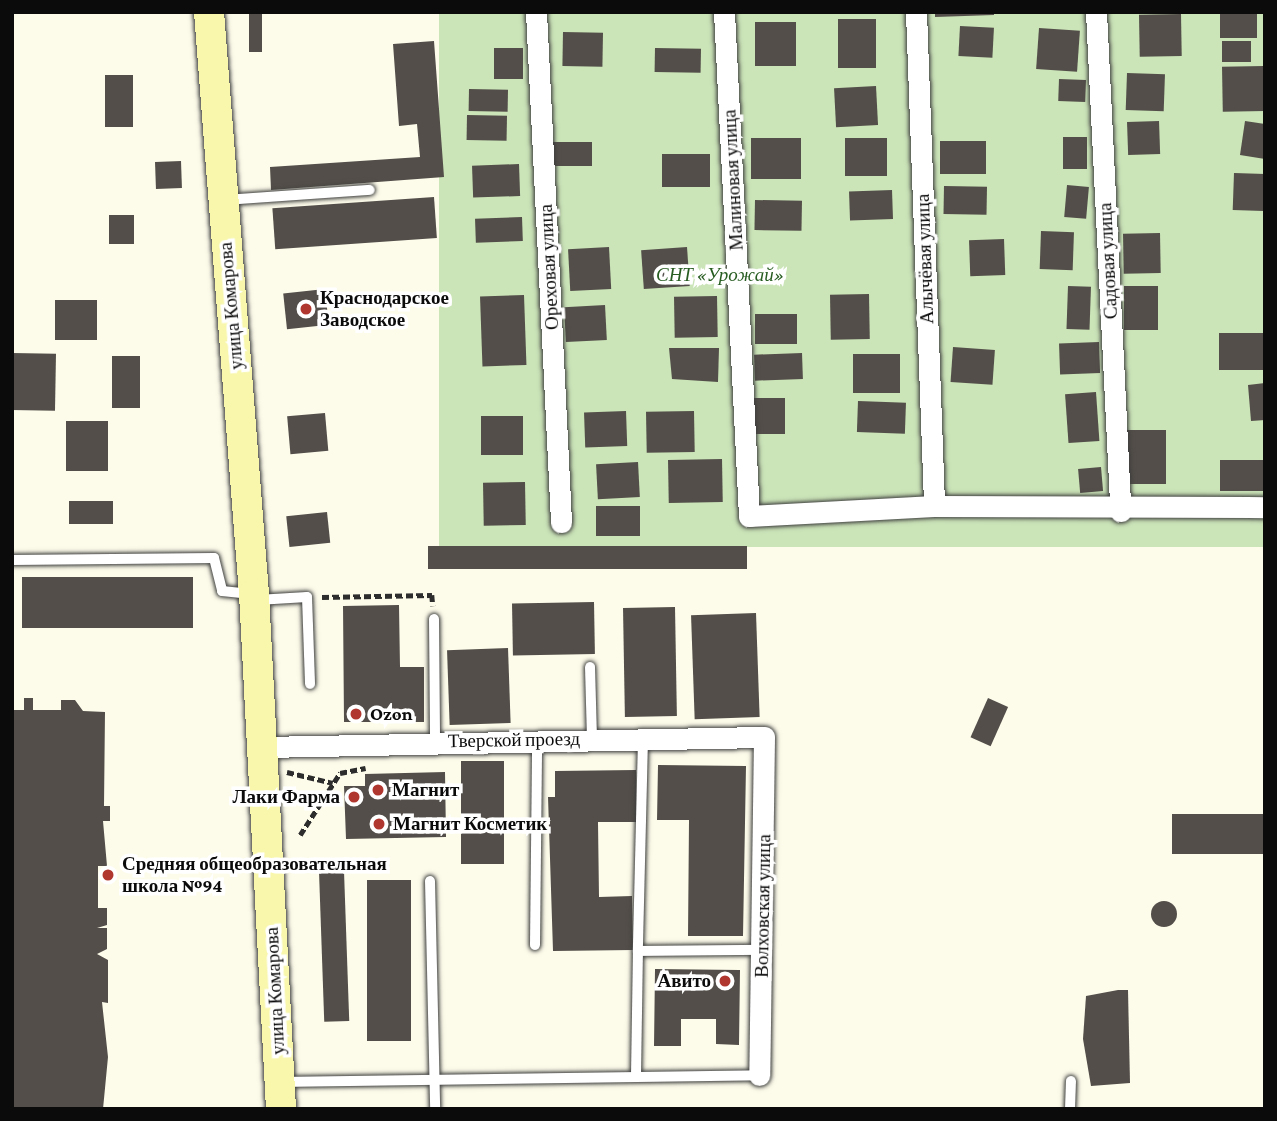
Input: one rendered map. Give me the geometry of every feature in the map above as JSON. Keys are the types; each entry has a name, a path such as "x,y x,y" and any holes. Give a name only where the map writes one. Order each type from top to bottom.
{"street":[{"name":"улица Комарова","path":"209,12 264,747 280,1096"},
{"name":"Ореховая улица","path":"537,12 561,522"},
{"name":"Малиновая улица","path":"724,12 749,516 934,506"},
{"name":"Алычёвая улица","path":"916,12 934,506"},
{"name":"Садовая улица","path":"1096,12 1120,511"},
{"path":"934,506 1120,511 1265,507"},
{"name":"Тверской проезд","path":"264,747 537,739 764,737"},
{"name":"Волховская улица","path":"759,1075 764,950 764,737"}],"lane":[{"path":"223,201 370,190"},
{"path":"12,560 215,558 222,591 254,597 307,597 310,684"},
{"path":"434,619 435,742"},
{"path":"590,667 592,739"},
{"path":"535,945 537,739"},
{"path":"636,1076 643,739"},
{"path":"430,881 435,1109"},
{"path":"638,951 764,950"},
{"path":"280,1096 434,1080 759,1075"},
{"path":"1070,1109 1071,1081"}],"path":[{"path":"307,597 432,595 434,619"},
{"path":"300,835 340,773"}],"green space":[{"name":"СНТ «Урожай»","path":"439,12 1265,12 1265,547 439,547"}],"building":[{"path":"249,12 262,12 262,52 249,52"},
{"path":"935,12 994,12 994,15 935,17"},
{"path":"1220,12 1257,12 1257,38 1220,38"},
{"path":"1181,14 1182,56 1140,57 1139,15"},
{"path":"838,19 876,19 876,68 838,68"},
{"path":"755,22 796,22 796,66 755,66"},
{"path":"960,26 994,28 992,58 958,56"},
{"path":"1039,28 1080,31 1077,72 1036,69"},
{"path":"563,32 603,33 602,67 562,66"},
{"path":"434,41 444,177 271,190 270,167 420,157 417,124 399,126 393,44"},
{"path":"1222,41 1251,41 1251,62 1222,62"},
{"path":"494,48 523,48 523,79 494,79"},
{"path":"655,48 701,49 701,73 655,72"},
{"path":"1264,66 1265,111 1223,112 1222,67"},
{"path":"1127,73 1165,74 1164,111 1126,110"},
{"path":"105,75 133,75 133,127 105,127"},
{"path":"1059,79 1086,80 1085,102 1058,101"},
{"path":"876,86 878,125 836,127 834,88"},
{"path":"469,89 508,90 508,112 469,111"},
{"path":"467,115 507,116 507,141 467,140"},
{"path":"1159,121 1160,154 1128,155 1127,122"},
{"path":"1245,121 1265,124 1265,159 1240,155"},
{"path":"1063,137 1087,137 1087,169 1063,169"},
{"path":"751,138 801,138 801,179 751,179"},
{"path":"845,138 887,138 887,176 845,176"},
{"path":"940,141 986,141 986,174 940,174"},
{"path":"551,142 592,142 592,166 551,166"},
{"path":"662,154 710,154 710,187 662,187"},
{"path":"181,161 182,188 156,189 155,162"},
{"path":"519,164 520,196 473,198 472,166"},
{"path":"1234,173 1265,174 1264,211 1233,210"},
{"path":"1067,185 1089,187 1086,219 1064,217"},
{"path":"944,186 987,187 987,215 944,214"},
{"path":"892,190 893,219 850,220 849,192"},
{"path":"434,197 437,238 275,249 272,208"},
{"path":"755,200 802,201 801,231 754,230"},
{"path":"109,215 134,215 134,244 109,244"},
{"path":"522,217 523,241 476,243 475,219"},
{"path":"1041,231 1074,232 1073,270 1040,269"},
{"path":"1160,233 1161,273 1124,274 1123,234"},
{"path":"1004,239 1005,275 970,276 969,240"},
{"path":"609,247 611,289 570,291 568,249"},
{"path":"687,247 690,286 644,289 641,250"},
{"path":"1068,286 1091,287 1089,330 1066,329"},
{"path":"1124,286 1158,286 1158,330 1124,330"},
{"name":"Краснодарское Заводское","path":"325,289 329,325 287,329 283,293"},
{"path":"869,294 870,339 831,340 830,295"},
{"path":"524,295 526,365 482,366 480,297"},
{"path":"717,296 718,337 675,338 674,297"},
{"path":"55,300 97,300 97,340 55,340"},
{"path":"605,305 607,340 566,342 564,307"},
{"path":"755,314 797,314 797,344 755,344"},
{"path":"1219,333 1265,333 1265,370 1219,370"},
{"path":"1099,342 1100,373 1060,374 1059,343"},
{"path":"953,347 995,350 992,385 951,382"},
{"path":"669,348 719,348 718,382 672,379"},
{"path":"12,353 56,354 55,411 12,410"},
{"path":"802,353 803,379 755,381 754,355"},
{"path":"853,354 900,354 900,393 853,393"},
{"path":"112,356 140,356 140,408 112,408"},
{"path":"1265,383 1265,420 1251,421 1248,385"},
{"path":"1096,392 1099,441 1068,443 1065,394"},
{"path":"754,398 785,398 785,434 754,434"},
{"path":"858,401 906,403 905,434 857,432"},
{"path":"626,411 627,446 585,447 584,412"},
{"path":"694,411 695,452 647,453 646,412"},
{"path":"325,413 328,451 290,454 287,416"},
{"path":"481,416 523,416 523,455 481,455"},
{"path":"66,421 108,421 108,471 66,471"},
{"path":"1125,430 1166,430 1166,484 1125,484"},
{"path":"722,459 723,502 669,503 668,460"},
{"path":"1220,460 1265,460 1265,491 1220,491"},
{"path":"638,462 640,497 598,499 596,464"},
{"path":"1101,467 1103,491 1080,493 1078,469"},
{"path":"525,482 526,525 484,526 483,483"},
{"path":"69,501 113,501 113,524 69,524"},
{"path":"596,506 640,506 640,536 596,536"},
{"path":"327,512 330,543 289,547 286,516"},
{"path":"428,546 747,546 747,569 428,569"},
{"path":"22,577 193,577 193,628 22,628"},
{"path":"594,602 595,654 513,655 512,603"},
{"path":"399,605 400,667 424,667 424,722 344,722 343,606"},
{"path":"675,607 677,716 625,717 623,608"},
{"path":"756,613 760,717 695,719 691,615"},
{"path":"508,648 511,723 450,725 447,650"},
{"path":"24,698 33,698 33,710 61,710 61,700 75,700 83,711 105,712 104,806 110,806 110,821 103,821 107,866 98,866 98,908 107,908 107,925 97,928 107,928 107,949 97,954 108,960 108,1003 102,1002 108,1057 103,1109 12,1109 12,710 24,710"},
{"path":"988,698 1008,707 991,746 971,737"},
{"path":"461,761 504,761 504,864 461,864"},
{"path":"658,765 746,766 743,936 688,936 689,820 657,820"},
{"path":"636,770 637,822 598,822 599,897 632,896 633,950 553,951 548,797 555,797 555,771"},
{"path":"445,772 446,837 346,839 344,786 365,786 365,774"},
{"path":"1172,814 1265,814 1265,854 1172,854"},
{"path":"344,871 349,1021 324,1022 319,872"},
{"path":"367,880 411,880 411,1041 367,1041"},
{"path":"1164,901 1173,905 1177,914 1173,923 1164,927 1155,923 1151,914 1155,905"},
{"path":"655,969 740,970 739,1045 716,1044 716,1019 681,1019 681,1046 654,1046"},
{"path":"1128,990 1130,1083 1091,1086 1083,1039 1086,996"}],"place":[{"name":"Краснодарское Заводское","path":"306,309"},
{"name":"Ozon","path":"356,714"},
{"name":"Магнит","path":"378,790"},
{"name":"Лаки Фарма","path":"354,797"},
{"name":"Магнит Косметик","path":"379,824"},
{"name":"Средняя общеобразовательная школа №94","path":"108,875"},
{"name":"Авито","path":"725,981"}]}
